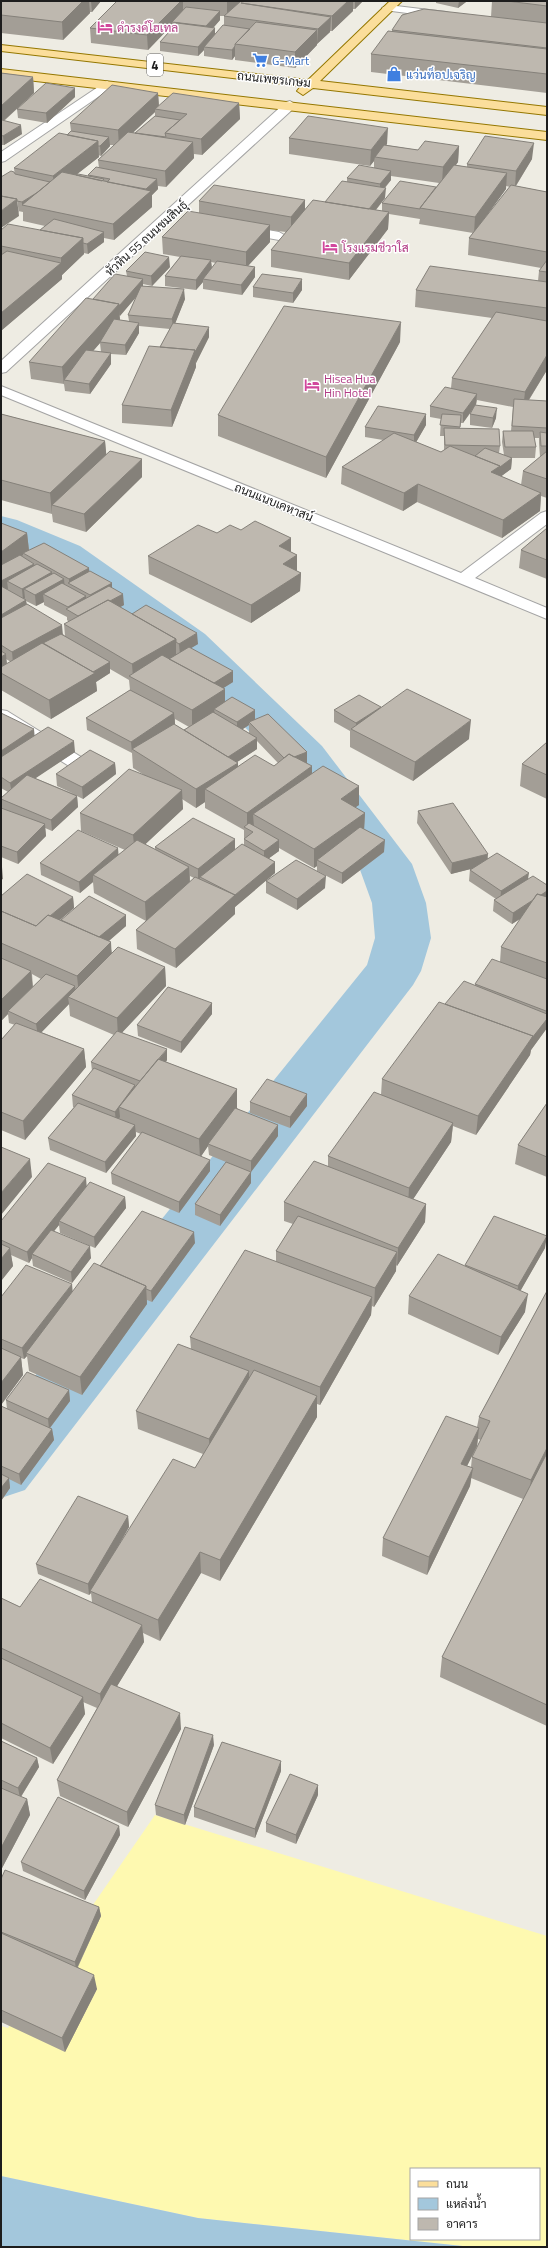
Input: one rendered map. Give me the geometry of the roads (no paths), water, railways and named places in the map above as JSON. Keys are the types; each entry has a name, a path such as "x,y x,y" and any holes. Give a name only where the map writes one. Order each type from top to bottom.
{"main road":[{"path":"290,105 309,82 392,4"},
{"name":"ถนนเพชรเกษม","path":"1,48 309,82 547,111"},
{"name":"ถนนเพชรเกษม","path":"1,73 290,105 547,136"}],"street":[{"path":"392,4 456,16"},
{"path":"1,158 107,85"},
{"name":"หัวหิน 55 ถนนชมสินธุ์","path":"1,369 290,105"},
{"path":"169,217 184,220"},
{"path":"224,226 279,236"},
{"name":"ถนนแนบเคหาสน์","path":"1,390 547,614"},
{"path":"463,579 547,516"},
{"path":"1,715 95,774"}],"water":[{"path":"1,2176 198,2218 472,2247 1,2247"}],"waterway":[{"path":"1,529 64,556 188,644 304,757 385,864 399,903 403,938 393,971 1,1469"}],"place":[{"name":"ดำรงค์โฮเทล","path":"105,27"},
{"name":"G-Mart","path":"260,60"},
{"name":"แว่นท็อปเจริญ","path":"394,74"},
{"name":"โรงแรมชีวาใส","path":"330,247"},
{"name":"Hisea Hua Hin Hotel","path":"312,385"}]}
